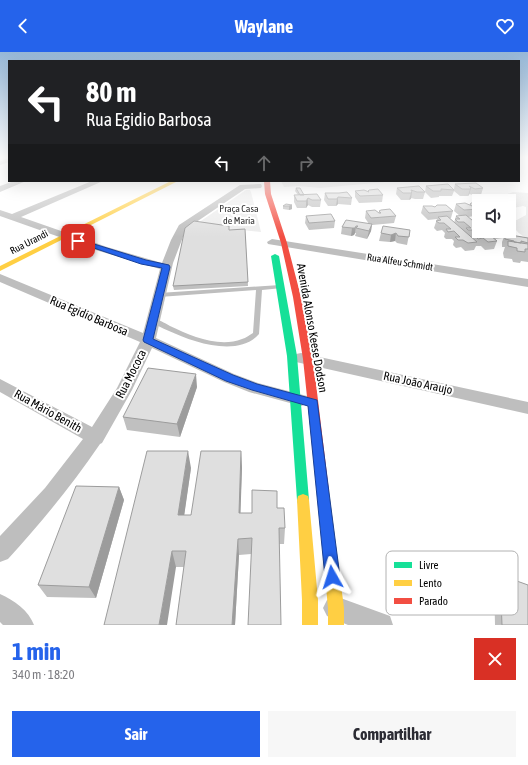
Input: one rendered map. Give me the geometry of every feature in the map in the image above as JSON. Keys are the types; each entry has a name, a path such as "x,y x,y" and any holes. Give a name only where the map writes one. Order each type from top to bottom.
{"street":[{"path":"0,190 15,184"},
{"path":"13,217 92,184"},
{"name":"Rua Urandi","path":"0,269 169,184"},
{"path":"259,184 265,216"},
{"name":"Rua Mococa","path":"0,551 22,529 70,472 96,438 140,361 148,340 166,267 178,233 186,223 243,187 259,184"},
{"name":"Avenida Alonso Keese Dodson","path":"267,184 268,194 284,243 296,297 300,358 296,398 310,600 310,625"},
{"path":"0,213 64,236 144,262 166,267"},
{"name":"Avenida Alonso Keese Dodson","path":"271,239 280,287 313,403 336,616"},
{"name":"Rua Alfeu Schmidt","path":"271,239 284,243 528,283"},
{"name":"Rua Egidio Barbosa","path":"0,278 148,340 229,378 255,388 313,403"},
{"name":"Rua João Araujo","path":"300,358 528,408"},
{"name":"Rua Mário Benith","path":"0,384 96,438"},
{"path":"310,600 336,616 381,625"},
{"path":"0,606 22,625"}],"lane":[{"path":"159,295 280,287"},
{"path":"153,320 185,336 211,342 232,343 244,341 252,338 256,334 259,289"}],"green space":[{"path":"282,184 366,184 320,188 299,186 284,187"},
{"name":"Praça Casa de Maria","path":"246,190 250,190 251,192 261,232 195,225"},
{"path":"513,192 528,193 528,239 516,230 516,220 526,215 526,207 516,208 516,194 507,194"}],"building":[{"path":"448,184 454,190 441,189 441,191 433,191 426,186"},
{"path":"455,184 477,184 483,188 475,189 469,186 471,188 470,189 462,189"},
{"path":"419,186 425,192 411,190 411,193 403,193 397,188"},
{"path":"296,188 300,188 304,195 300,195"},
{"path":"378,189 383,195 360,196 355,191 364,190 369,192 369,190"},
{"path":"347,192 352,198 338,197 337,199 328,199 325,193 339,193"},
{"path":"317,194 321,200 312,200 308,198 306,201 297,201 294,195"},
{"path":"465,203 472,206 472,209 464,210 456,204"},
{"path":"286,204 292,205 283,206"},
{"path":"437,205 446,205 453,211 429,213 423,206 435,207"},
{"path":"390,209 396,216 371,218 366,211 375,210 381,213 379,211"},
{"path":"331,214 335,221 309,223 306,216"},
{"path":"466,215 472,220 472,230 468,230 466,228 471,228 464,222 458,222 455,219 460,219 456,216"},
{"path":"447,216 477,242 468,243 463,240 458,240 455,237 460,237 454,231 448,232 446,229 451,229 444,223 439,223 436,221 441,220 438,217"},
{"path":"346,220 372,224 369,231 356,228 358,226 355,228 342,227"},
{"path":"194,221 229,226 229,230 245,229 248,282 173,286 185,228"},
{"path":"383,226 410,230 409,237 398,236 396,233 391,235 381,233"},
{"path":"516,236 528,238 528,243 521,241 521,243 514,242 505,239 516,238"},
{"path":"483,238 493,238 497,241 488,242"},
{"path":"508,241 528,244 528,249 525,249 525,252 517,251 517,248 508,246"},
{"path":"148,368 196,374 177,424 123,417"},
{"path":"147,451 188,451 178,515 191,515 201,451 241,451 239,513 252,513 252,490 277,491 277,508 284,508 285,528 279,528 281,625 248,625 252,538 238,539 232,625 176,625 186,551 172,551 159,625 104,625"},
{"path":"76,486 119,487 89,587 38,585"},
{"path":"518,581 528,585 528,625 502,625 502,615 518,615"}],"traffic: fast":[{"path":"275,256 292,356 303,500"}],"traffic: slow":[{"path":"0,269 170,184"},
{"path":"323,491 336,608 336,625"},
{"path":"303,500 310,600 310,625"}],"traffic: jam":[{"path":"267,184 268,194 284,243 297,297 308,359 323,491"}],"route":[{"path":"78,241 144,262 166,267 148,340 196,364 255,388 313,403 332,577"}]}
